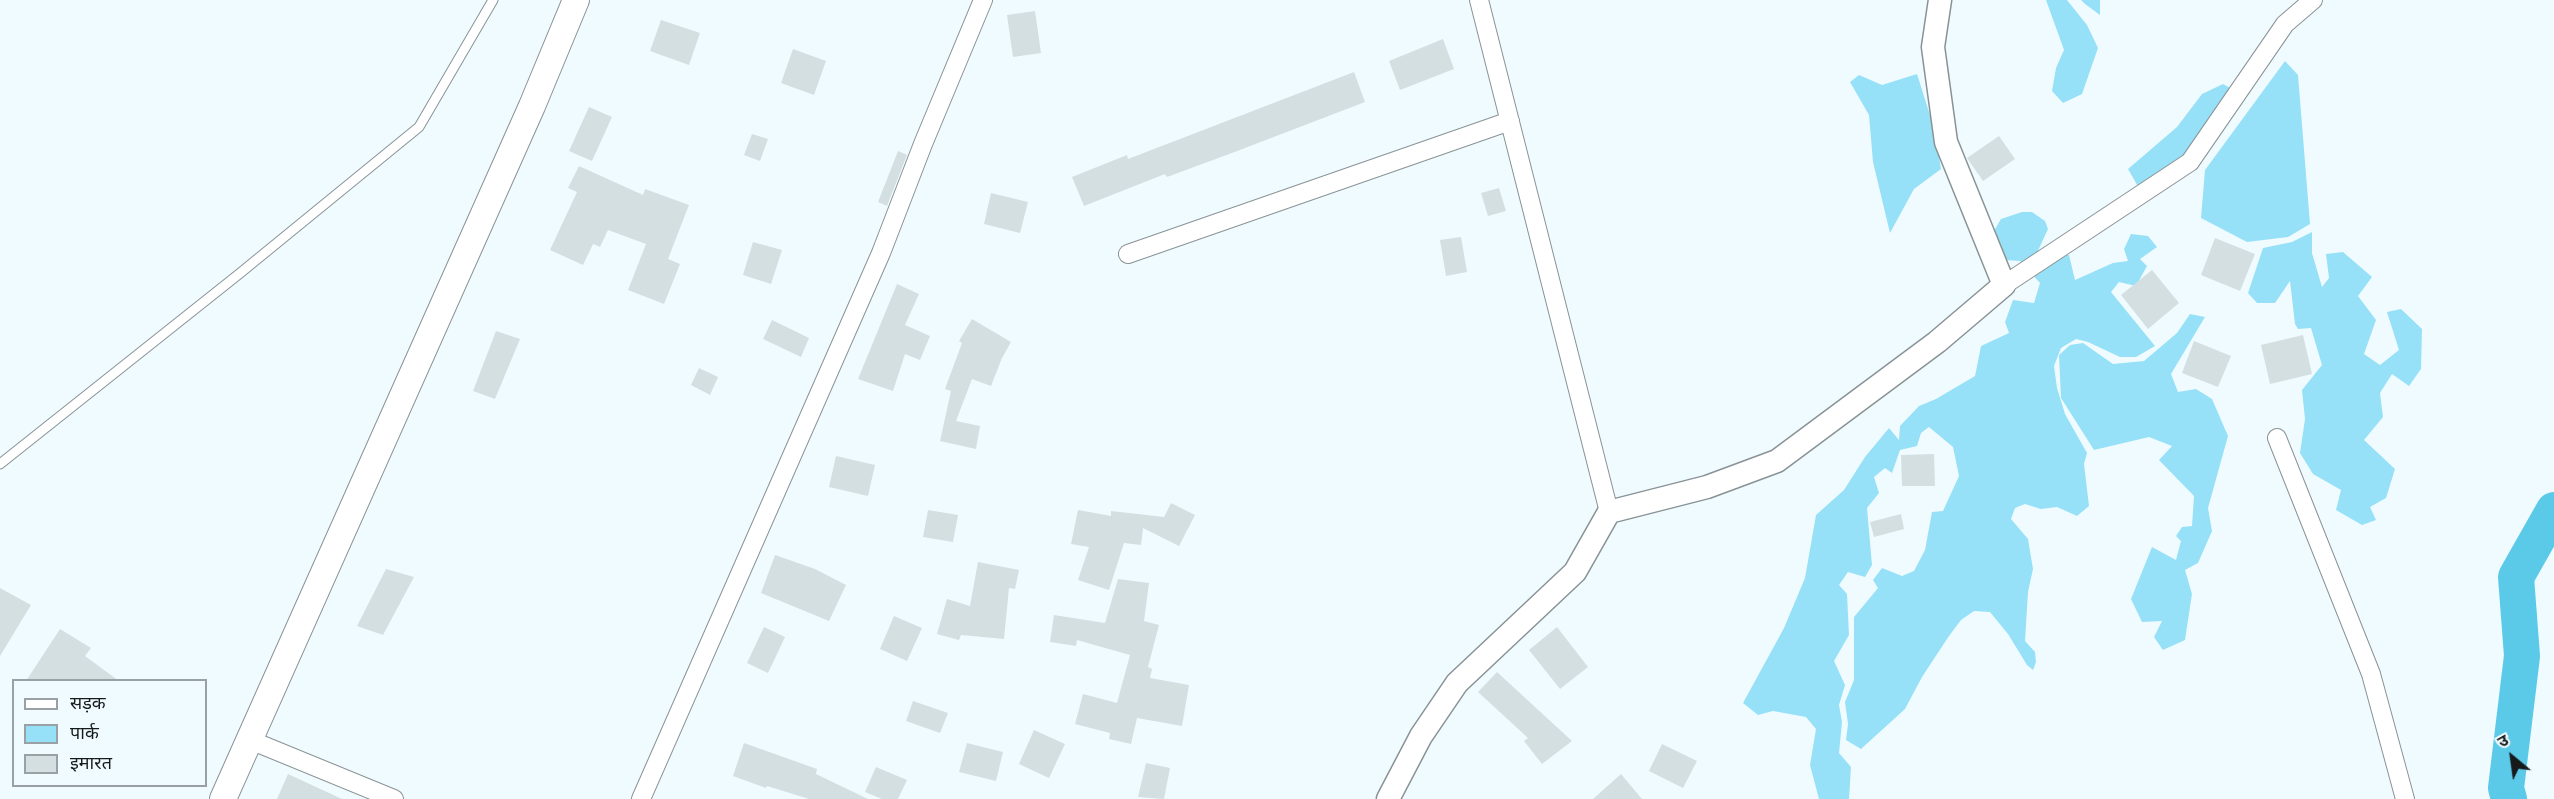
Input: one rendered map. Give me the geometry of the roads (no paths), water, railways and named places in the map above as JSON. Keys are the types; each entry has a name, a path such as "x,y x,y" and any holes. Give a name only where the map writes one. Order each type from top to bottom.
{"main road":[{"path":"224,799 532,106 576,0"}],"street":[{"path":"641,799 881,254 923,144 983,0"},
{"path":"1389,799 1421,736 1457,683 1575,572 1609,512 1479,0"},
{"path":"1940,0 1933,47 1946,142 2004,285"},
{"path":"1609,512 1707,486 1777,461 1937,342 2004,285 2190,162 2284,24 2313,0"},
{"path":"1128,254 1510,121"},
{"path":"2277,438 2371,674 2405,799"},
{"path":"250,740 394,799"}],"lane":[{"path":"0,464 240,274 419,127 493,0"}],"waterway":[{"path":"2509,799 2506,788 2522,656 2516,577 2554,510"}]}
